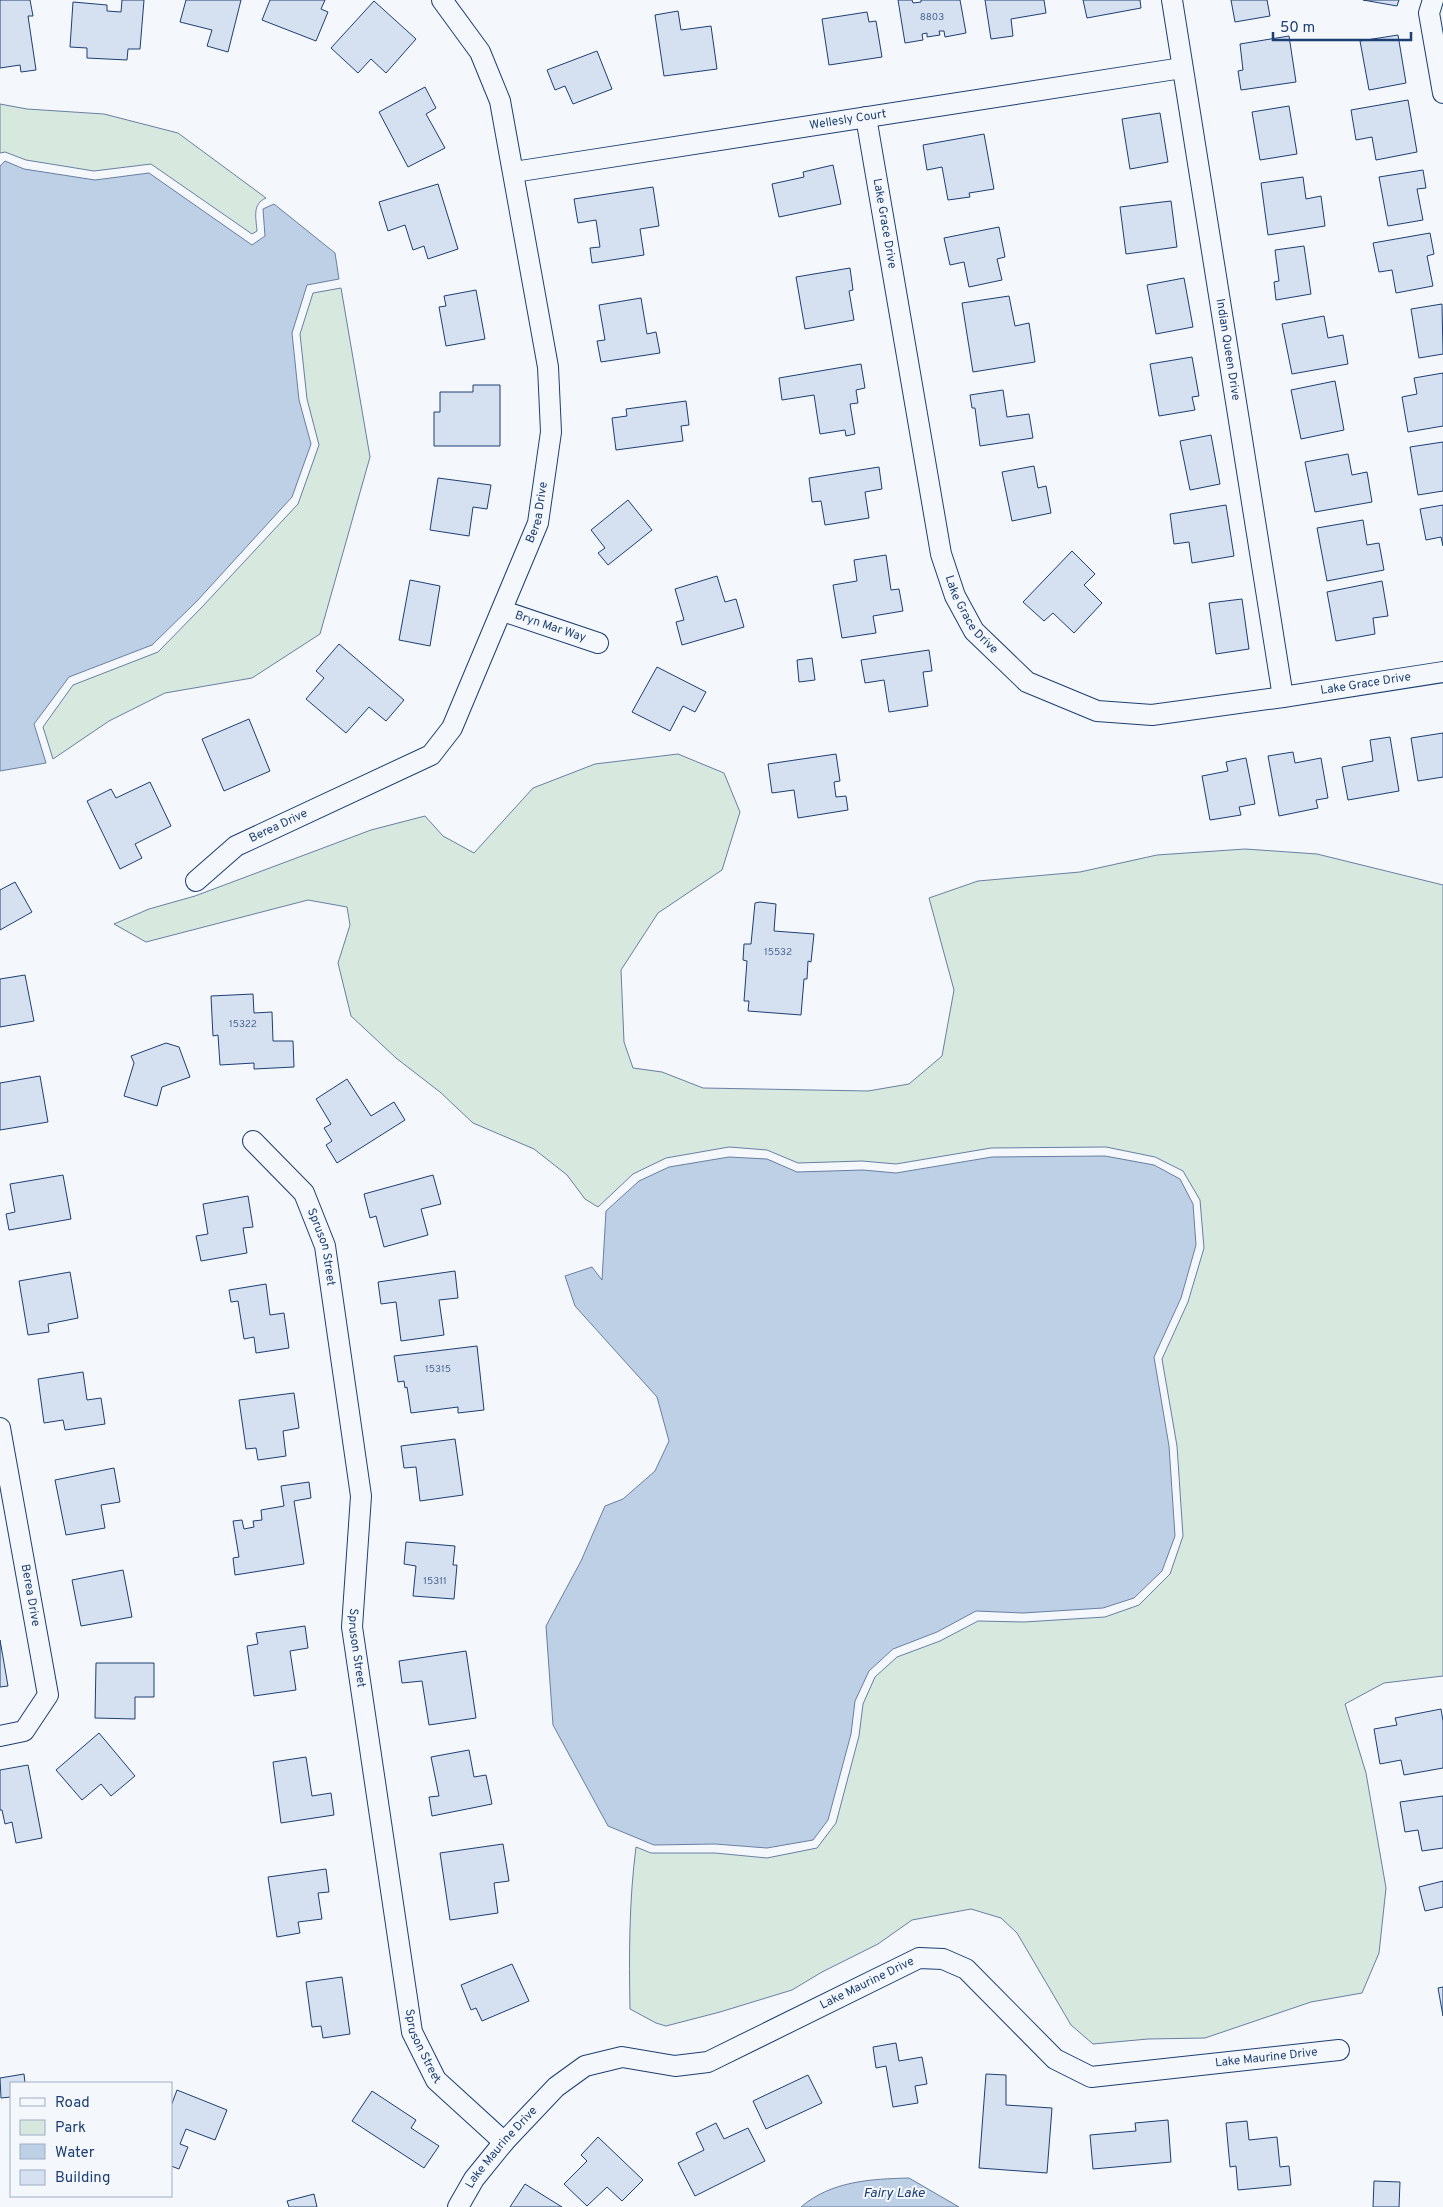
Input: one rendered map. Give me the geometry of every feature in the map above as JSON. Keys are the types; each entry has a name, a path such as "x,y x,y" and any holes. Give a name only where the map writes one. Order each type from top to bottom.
{"street":[{"name":"Berea Drive","path":"196,881 236,846 431,755 452,728 503,611 538,523 551,432 548,366 514,172 500,101 480,52 442,0"},
{"name":"Indian Queen Drive","path":"1172,0 1284,697"},
{"path":"1433,0 1429,13 1443,93"},
{"name":"Wellesly Court","path":"514,172 1182,68"},
{"name":"Lake Grace Drive","path":"866,117 941,554 954,596 974,631 1027,682 1097,711 1152,715 1443,672"},
{"name":"Bryn Mar Way","path":"503,611 598,644"},
{"name":"Spruson Street","path":"253,1141 304,1193 325,1246 361,1496 352,1627 412,2032 436,2080 504,2142"},
{"name":"Berea Drive","path":"0,1428 48,1694 24,1732 0,1736"},
{"name":"Lake Maurine Drive","path":"458,2207 474,2179 504,2142 556,2087 584,2066 622,2057 675,2066 708,2062 920,1958 943,1959 966,1969 1055,2059 1091,2077 1339,2050"}],"green space":[{"path":"0,104 27,109 104,114 178,133 266,198 257,207 257,231 252,234 151,164 94,171 26,160 5,152 0,153"},
{"path":"341,288 370,457 320,634 252,678 165,693 109,721 53,759 43,727 73,685 158,652 298,504 319,445 307,399 300,334 313,293"},
{"path":"678,754 724,773 740,812 722,870 658,913 621,970 624,1042 633,1068 662,1072 703,1088 868,1091 909,1084 942,1056 954,990 929,898 978,881 1080,872 1157,855 1245,849 1317,854 1443,885 1443,1676 1384,1683 1345,1704 1366,1773 1386,1888 1379,1953 1362,1993 1311,2002 1205,2038 1148,2039 1093,2044 1071,2025 1017,1933 1001,1918 971,1909 912,1920 878,1944 822,1972 792,1990 720,2012 666,2026 656,2023 630,2009 630,1928 636,1847 651,1853 715,1853 767,1858 817,1848 836,1823 859,1736 863,1704 875,1677 897,1657 940,1641 978,1621 1024,1622 1105,1617 1139,1605 1170,1574 1183,1536 1177,1446 1162,1359 1188,1302 1204,1248 1200,1200 1183,1171 1155,1157 1106,1147 991,1148 896,1164 862,1161 798,1163 767,1150 729,1147 666,1158 633,1174 598,1207 585,1199 567,1175 534,1149 473,1123 440,1092 396,1058 351,1016 338,963 350,925 347,907 308,900 146,942 114,924 149,909 195,896 371,830 425,816 443,836 474,853 533,788 595,764"}],"water":[{"path":"5,161 24,169 95,180 149,173 252,245 265,236 263,209 274,204 335,253 339,279 307,285 292,333 299,400 311,444 292,497 197,601 152,645 69,677 34,724 46,763 0,771 0,166"},
{"path":"1105,1156 1154,1165 1180,1179 1193,1204 1196,1245 1181,1298 1154,1357 1169,1446 1175,1536 1162,1571 1134,1598 1103,1608 1023,1613 976,1611 937,1632 893,1649 869,1671 855,1701 851,1734 828,1820 813,1840 767,1848 715,1844 654,1845 608,1826 553,1725 546,1626 581,1561 605,1506 623,1499 655,1471 669,1441 657,1397 575,1306 565,1276 592,1267 602,1280 606,1211 639,1181 669,1167 729,1157 767,1159 797,1172 863,1170 896,1173 992,1157"},
{"name":"Fairy Lake","path":"909,2178 959,2207 801,2207 825,2192 852,2183 880,2179"}],"building":[{"path":"0,0 30,0 33,16 28,16 36,70 21,72 20,65 0,68"},
{"path":"122,0 144,0 140,49 128,49 127,60 87,58 87,48 70,47 73,2 107,5 107,11 121,12"},
{"path":"186,0 241,0 228,52 207,46 212,30 180,22"},
{"path":"270,0 325,0 321,9 328,12 316,41 262,20"},
{"path":"898,0 912,0 913,3 921,2 921,0 960,0 966,33 945,37 944,31 939,31 940,35 927,37 927,33 922,34 923,40 905,43"},
{"path":"985,0 1044,0 1046,13 1011,19 1013,36 991,39"},
{"path":"1083,0 1140,0 1141,8 1087,18"},
{"path":"1231,0 1267,0 1270,16 1235,22"},
{"path":"1363,0 1399,0 1397,6"},
{"path":"374,1 416,39 386,73 371,59 358,73 331,48"},
{"path":"678,11 681,30 711,26 717,69 664,76 655,15"},
{"path":"867,12 869,22 876,21 882,57 829,65 822,19"},
{"path":"1398,35 1406,83 1369,90 1360,41"},
{"path":"1289,36 1296,82 1241,90 1238,71 1243,70 1240,44"},
{"path":"597,51 612,89 573,104 565,86 555,90 547,70"},
{"path":"425,87 436,108 426,114 445,148 408,167 379,112"},
{"path":"1408,100 1417,152 1376,160 1372,137 1356,140 1351,110"},
{"path":"1289,106 1297,154 1260,160 1252,112"},
{"path":"1160,113 1168,162 1130,169 1122,119"},
{"path":"984,134 994,189 969,193 970,197 948,200 942,167 927,170 923,145"},
{"path":"833,165 841,204 779,217 772,184 804,177 803,172"},
{"path":"1423,170 1426,188 1417,189 1423,220 1388,226 1379,177"},
{"path":"1303,177 1306,199 1321,196 1325,226 1268,235 1261,183"},
{"path":"438,184 458,249 428,259 424,246 413,250 405,225 388,231 379,202"},
{"path":"653,187 659,226 640,229 644,255 592,263 590,248 600,247 596,220 578,223 574,199"},
{"path":"1171,201 1177,247 1126,254 1120,207"},
{"path":"999,227 1005,257 997,259 1002,280 969,287 964,262 950,265 944,238"},
{"path":"1430,233 1434,254 1427,256 1433,286 1396,293 1392,270 1379,272 1373,243"},
{"path":"1304,246 1311,294 1276,300 1274,282 1279,281 1275,250"},
{"path":"850,268 853,290 849,291 854,320 805,329 796,277"},
{"path":"1184,278 1193,327 1156,334 1147,285"},
{"path":"476,290 485,339 446,346 439,307 446,306 444,296"},
{"path":"1009,296 1015,326 1029,323 1035,362 973,372 962,303"},
{"path":"641,298 647,334 656,332 660,353 601,362 597,341 605,340 599,305"},
{"path":"1442,304 1443,354 1419,358 1411,309"},
{"path":"1324,316 1328,338 1343,335 1348,364 1292,374 1282,324"},
{"path":"1192,357 1199,396 1192,397 1195,410 1159,416 1150,364"},
{"path":"861,364 865,388 856,390 858,403 850,404 855,434 846,436 845,430 820,434 814,395 782,400 779,378"},
{"path":"1443,373 1443,426 1408,432 1402,397 1417,394 1414,378"},
{"path":"1335,381 1344,430 1301,439 1291,390"},
{"path":"473,385 500,385 500,446 434,446 434,412 440,412 440,392 473,392"},
{"path":"1003,390 1007,417 1029,414 1033,438 980,446 975,408 972,408 970,395"},
{"path":"686,401 689,425 681,426 683,441 616,450 612,418 627,416 626,409"},
{"path":"1211,435 1220,484 1190,490 1180,441"},
{"path":"1443,442 1443,491 1418,495 1410,447"},
{"path":"1348,454 1352,475 1367,472 1372,502 1315,512 1305,462"},
{"path":"1034,466 1038,488 1046,486 1051,513 1012,521 1002,472"},
{"path":"879,467 882,489 865,492 869,518 825,525 821,501 812,502 809,478"},
{"path":"438,478 491,485 487,509 473,507 469,536 430,530"},
{"path":"628,500 652,530 608,565 598,553 605,548 591,530"},
{"path":"1226,505 1234,556 1192,563 1189,542 1174,544 1170,514"},
{"path":"1443,505 1443,546 1441,537 1426,540 1420,509"},
{"path":"1363,520 1367,545 1379,543 1384,570 1327,581 1317,528"},
{"path":"1072,551 1095,574 1084,585 1102,603 1074,633 1053,613 1044,621 1023,602"},
{"path":"886,555 891,590 899,589 903,611 873,616 876,633 842,638 833,585 857,581 854,560"},
{"path":"717,576 725,602 736,599 744,627 682,645 676,622 684,620 675,589"},
{"path":"410,580 440,586 430,646 399,640"},
{"path":"1382,581 1388,616 1373,618 1375,634 1336,641 1327,592"},
{"path":"1242,599 1249,649 1216,654 1209,603"},
{"path":"339,644 404,700 386,721 369,707 346,733 306,699 324,678 316,671"},
{"path":"929,650 932,671 923,672 928,706 889,712 884,680 865,683 861,660"},
{"path":"812,658 815,680 799,682 797,660"},
{"path":"657,667 706,692 695,712 683,706 670,731 632,712"},
{"path":"249,719 270,771 224,791 202,739"},
{"path":"1443,733 1443,777 1418,781 1411,738"},
{"path":"1390,737 1399,791 1348,800 1342,767 1373,761 1370,740"},
{"path":"1293,752 1295,763 1321,758 1328,798 1316,800 1318,808 1279,816 1268,756"},
{"path":"836,754 840,781 834,782 836,797 846,796 848,810 798,818 794,790 772,793 768,764"},
{"path":"1246,758 1255,804 1239,807 1241,815 1210,820 1202,776 1228,771 1226,762"},
{"path":"150,782 171,826 135,844 142,858 120,869 87,801 111,789 116,798"},
{"path":"15,882 32,912 0,930 0,890"},
{"path":"755,903 776,904 774,931 814,934 811,962 808,961 807,979 804,979 801,1015 748,1011 749,1001 744,1001 747,961 743,960 744,944 751,944"},
{"path":"25,975 34,1021 0,1027 0,979"},
{"path":"253,994 254,1013 272,1012 273,1041 293,1041 294,1067 254,1069 254,1063 220,1065 218,1035 213,1036 211,996"},
{"path":"166,1043 179,1047 190,1077 162,1087 157,1106 124,1096 134,1063 131,1056"},
{"path":"40,1076 48,1122 0,1130 0,1083"},
{"path":"347,1079 371,1116 394,1102 405,1120 337,1163 326,1145 332,1141 324,1128 331,1124 316,1099"},
{"path":"63,1175 71,1219 9,1230 6,1214 15,1212 10,1184"},
{"path":"433,1175 441,1204 421,1209 428,1235 384,1247 376,1216 370,1218 364,1194"},
{"path":"248,1196 253,1227 243,1228 247,1253 201,1261 196,1236 208,1234 203,1204"},
{"path":"455,1271 458,1298 439,1300 444,1335 401,1341 396,1302 381,1304 378,1282"},
{"path":"70,1272 78,1318 48,1324 49,1332 28,1335 19,1281"},
{"path":"266,1284 270,1315 284,1313 289,1348 256,1353 254,1337 244,1339 238,1301 231,1302 229,1290"},
{"path":"477,1346 484,1410 458,1413 458,1407 411,1413 407,1387 405,1388 404,1381 398,1382 394,1356"},
{"path":"83,1372 87,1400 101,1398 105,1424 65,1430 63,1420 44,1423 38,1379"},
{"path":"294,1393 299,1428 283,1431 286,1456 258,1460 256,1448 246,1449 239,1400"},
{"path":"455,1439 463,1495 420,1501 416,1467 404,1468 401,1446"},
{"path":"114,1468 120,1502 101,1505 105,1528 66,1535 55,1480"},
{"path":"309,1482 311,1498 294,1501 304,1564 235,1575 233,1558 239,1557 233,1521 242,1520 244,1529 254,1527 253,1521 262,1520 261,1510 284,1506 281,1486"},
{"path":"406,1542 455,1546 453,1565 457,1565 454,1599 413,1596 416,1566 404,1564"},
{"path":"123,1570 132,1617 81,1626 72,1580"},
{"path":"305,1626 308,1648 290,1651 296,1690 254,1696 247,1646 258,1644 256,1633"},
{"path":"0,1640 8,1686 0,1687"},
{"path":"466,1651 476,1718 429,1725 422,1681 402,1683 399,1661"},
{"path":"96,1663 154,1663 154,1697 135,1697 135,1719 95,1718"},
{"path":"1441,1709 1443,1721 1443,1768 1404,1775 1401,1760 1380,1764 1374,1729 1397,1725 1395,1718"},
{"path":"99,1733 135,1776 111,1796 101,1784 82,1800 56,1770"},
{"path":"469,1750 474,1777 486,1775 492,1804 432,1816 429,1797 439,1796 431,1757"},
{"path":"306,1757 312,1796 331,1793 334,1815 281,1823 273,1762"},
{"path":"28,1765 42,1838 16,1843 12,1822 5,1824 2,1810 0,1810 0,1770"},
{"path":"1443,1796 1443,1848 1422,1851 1418,1830 1405,1832 1400,1802"},
{"path":"503,1844 509,1881 494,1883 498,1913 450,1920 440,1853"},
{"path":"326,1869 329,1892 318,1893 322,1919 298,1922 300,1933 277,1937 268,1877"},
{"path":"1443,1881 1443,1907 1425,1911 1419,1887"},
{"path":"512,1964 529,2001 482,2021 476,2008 471,2010 461,1985"},
{"path":"342,1977 350,2034 323,2038 321,2026 312,2027 306,1982"},
{"path":"1443,1987 1443,2016 1438,1988"},
{"path":"896,2043 899,2061 922,2057 927,2084 915,2086 918,2103 893,2107 886,2066 876,2068 873,2047"},
{"path":"24,2074 25,2082 10,2082 10,2097 1,2098 0,2078"},
{"path":"986,2074 1006,2075 1006,2105 1052,2108 1047,2173 979,2168"},
{"path":"808,2075 822,2103 766,2129 753,2101"},
{"path":"177,2090 227,2110 215,2140 186,2129 180,2144 188,2147 179,2169 172,2166 172,2103"},
{"path":"372,2091 416,2120 411,2128 439,2146 424,2168 352,2121"},
{"path":"1168,2120 1171,2162 1093,2169 1090,2135 1136,2131 1135,2123"},
{"path":"1247,2121 1249,2140 1277,2137 1280,2167 1289,2166 1291,2185 1238,2190 1236,2166 1230,2167 1226,2123"},
{"path":"716,2123 724,2139 748,2128 765,2161 695,2196 678,2163 704,2150 696,2133"},
{"path":"598,2137 643,2180 622,2201 607,2187 587,2206 564,2184 587,2161 581,2155"},
{"path":"1374,2181 1400,2182 1399,2207 1373,2207"},
{"path":"525,2184 562,2207 510,2207"},
{"path":"314,2194 317,2207 289,2207 287,2201"}]}
